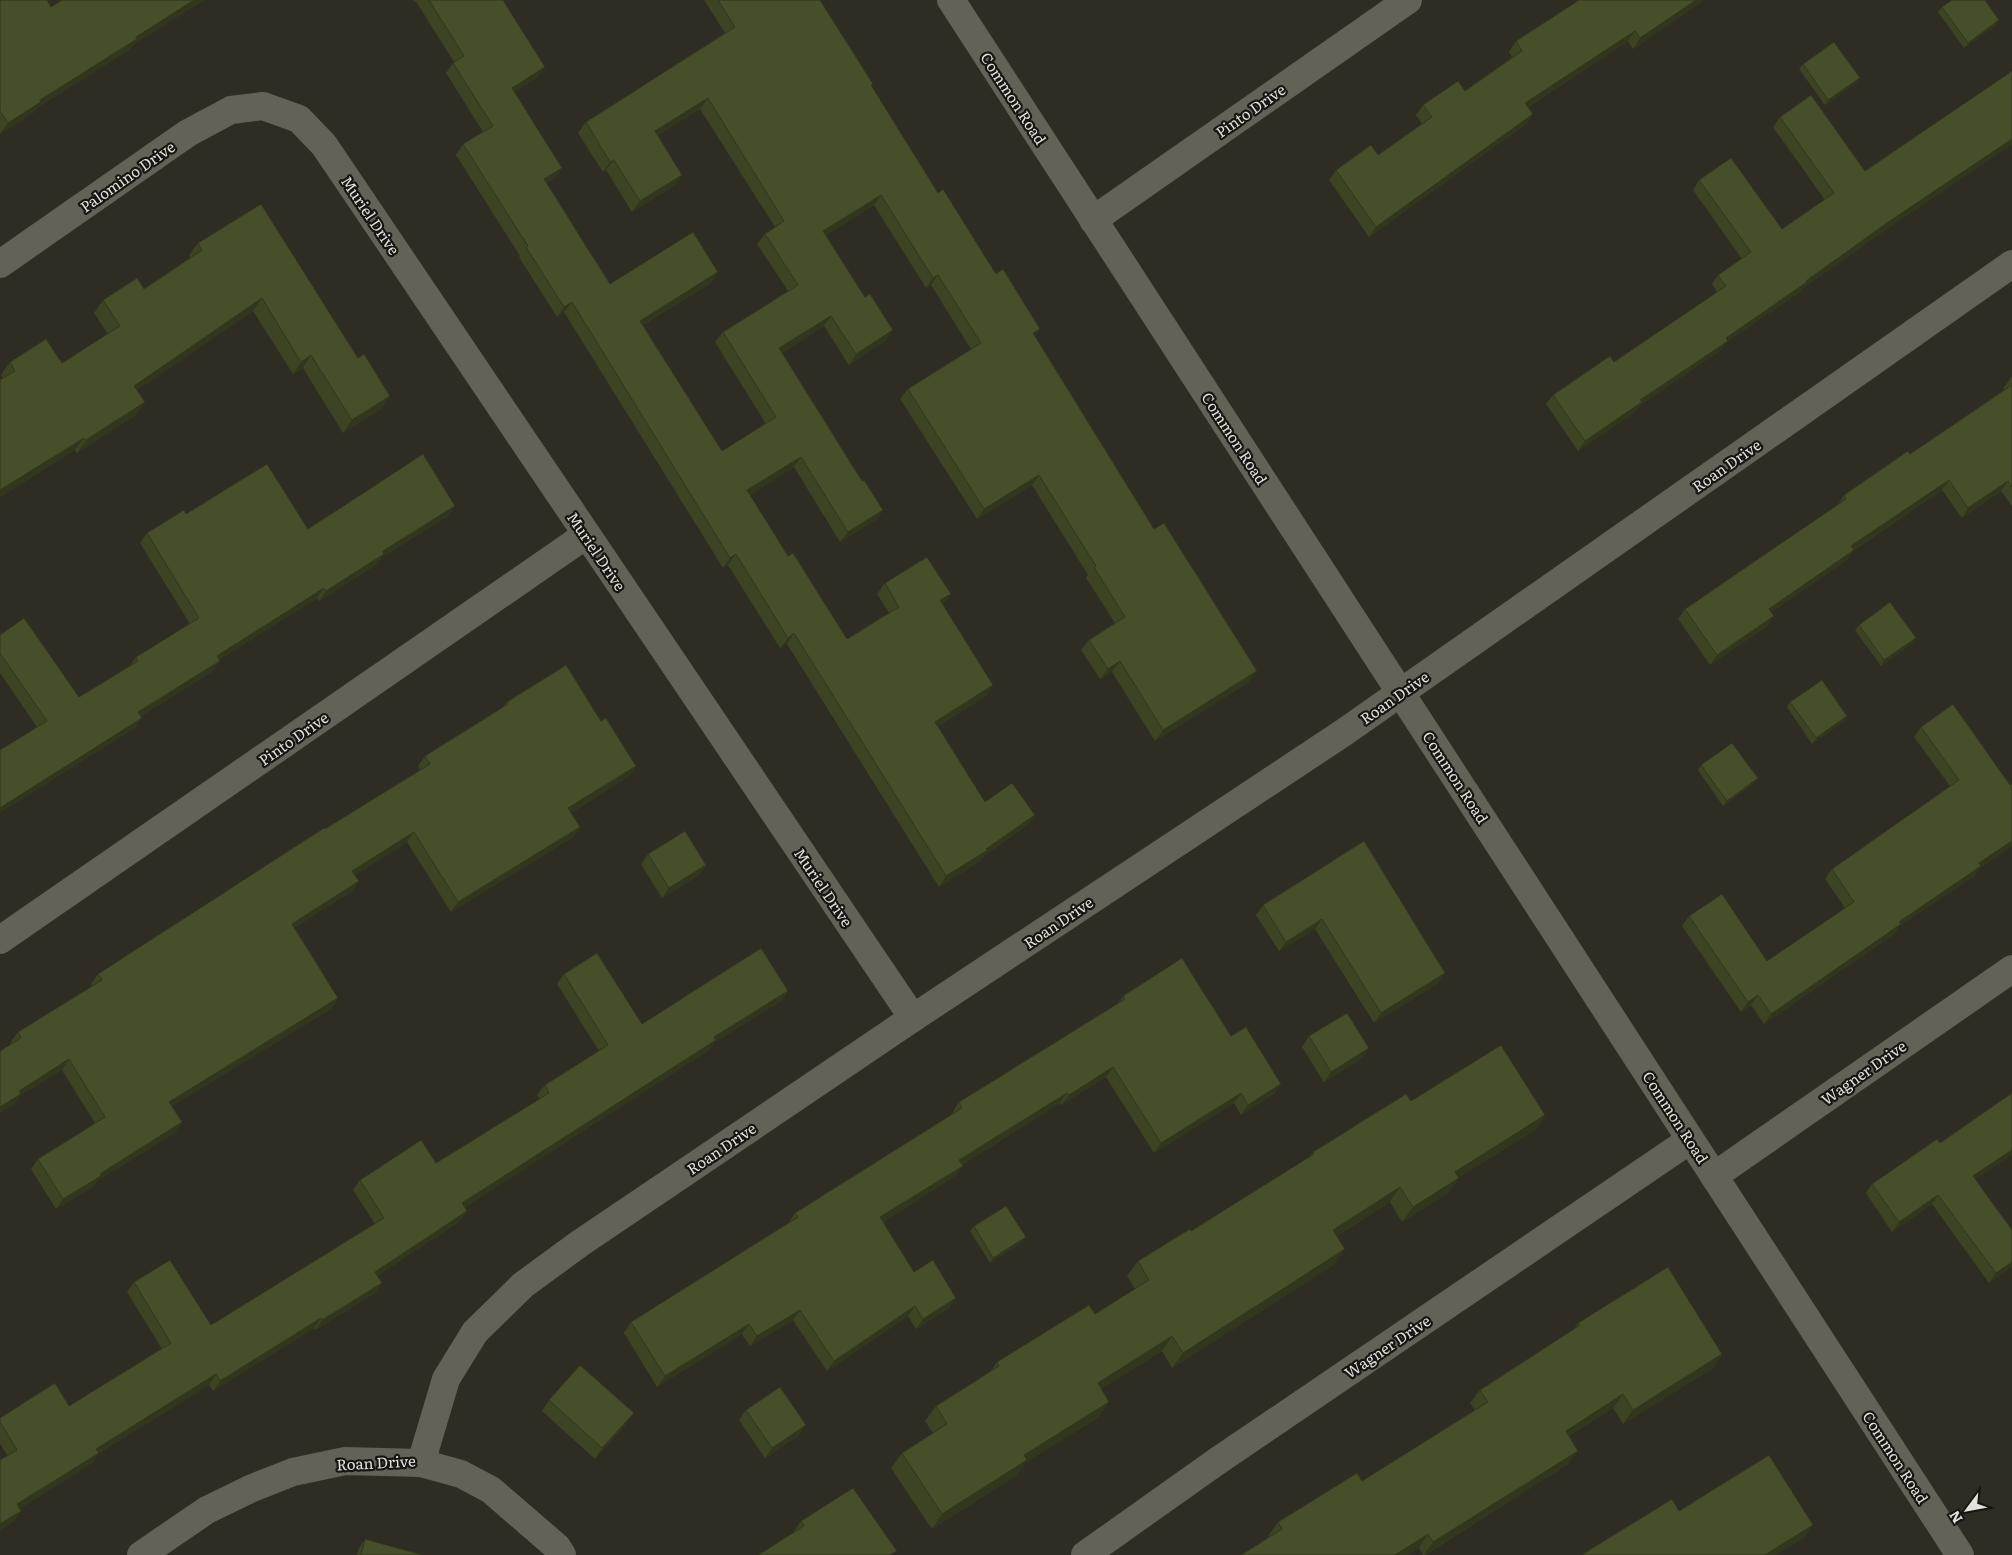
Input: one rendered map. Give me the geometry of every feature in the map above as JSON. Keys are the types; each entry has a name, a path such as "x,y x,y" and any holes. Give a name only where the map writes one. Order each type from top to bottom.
{"street":[{"name":"Common Road","path":"951,0 1401,692 1956,1554"},
{"name":"Pinto Drive","path":"1093,220 1408,0"},
{"name":"Palomino Drive","path":"0,264 188,133 231,110 263,106"},
{"name":"Muriel Drive","path":"263,106 298,119 324,145 913,1018"},
{"name":"Roan Drive","path":"141,1555 207,1510 250,1489 293,1472 345,1461 421,1463 446,1379 475,1332 523,1285 579,1244 913,1018 1343,733 2012,264"},
{"name":"Pinto Drive","path":"0,940 586,535"},
{"name":"Wagner Drive","path":"1714,1176 2012,969"},
{"name":"Wagner Drive","path":"1085,1555 1216,1462 1690,1140"},
{"path":"421,1463 461,1474 491,1490 557,1548 562,1555"}],"building":[{"path":"0,0 47,0 51,7 62,0 194,0 136,37 137,39 40,100 41,102 8,123 0,111"},
{"path":"429,0 503,0 545,67 512,88 562,168 544,179 610,284 693,232 718,272 640,321 722,451 776,417 723,332 798,285 765,234 784,221 708,98 655,131 682,175 640,201 614,160 610,162 586,122 735,27 718,0 820,0 938,193 943,189 996,274 1003,269 1040,329 1033,333 1154,529 1164,523 1257,671 1163,730 1120,661 1108,669 1089,640 1125,617 1094,567 1096,566 1039,475 984,509 908,389 981,343 938,275 933,278 881,195 823,231 865,297 870,294 893,330 856,354 831,316 779,348 862,481 864,480 883,510 848,532 801,457 747,490 788,556 793,553 847,639 899,607 885,583 927,557 951,594 940,600 993,685 935,722 985,802 1012,783 1035,815 986,849 988,850 946,876 794,633 788,638 736,554 730,558 572,302 564,307 526,247 528,246 463,144 493,126 453,63 464,56"},
{"path":"1579,0 1696,0 1640,38 1635,31 1525,103 1533,114 1376,227 1336,170 1371,145 1378,155 1432,117 1423,105 1458,81 1465,91 1522,51 1516,41"},
{"path":"1952,0 1985,0 1999,20 1968,43 1942,7"},
{"path":"1834,42 1860,78 1828,100 1803,64"},
{"path":"2012,71 2012,139 1887,223 1807,282 1726,338 1728,341 1640,400 1642,402 1585,441 1553,395 1610,356 1614,362 1726,286 1718,275 1751,252 1699,180 1731,158 1782,229 1834,193 1780,117 1811,95 1865,171"},
{"path":"261,204 358,358 364,354 390,396 352,420 311,355 301,362 262,298 134,386 145,402 86,440 84,438 0,490 0,380 15,371 10,362 46,339 62,363 120,326 103,300 137,278 144,289 202,250 198,243"},
{"path":"2012,385 2012,487 2008,481 1968,508 1949,480 1851,546 1854,550 1769,609 1774,616 1717,655 1685,609 1846,499 1844,495 1908,451 1910,454"},
{"path":"423,454 455,506 383,551 384,554 326,591 324,588 217,656 220,661 138,712 142,718 0,808 0,750 47,721 0,653 0,635 24,618 79,697 138,661 136,657 199,618 147,533 184,510 186,514 267,464 308,529"},
{"path":"1890,602 1916,638 1884,660 1859,625"},
{"path":"566,665 601,721 606,718 636,766 568,808 580,827 458,902 414,832 352,871 359,881 292,924 338,998 169,1102 182,1122 63,1199 38,1159 105,1117 69,1059 19,1091 21,1094 0,1107 0,1051 21,1038 18,1032 102,980 98,974 324,828 430,764 425,756"},
{"path":"1822,680 1847,716 1816,738 1790,702"},
{"path":"1953,704 2010,785 2012,784 2012,841 1979,863 1981,866 1899,922 1901,924 1771,1014 1758,995 1748,1002 1689,916 1722,894 1767,961 1854,902 1832,869 1959,780 1921,727"},
{"path":"1732,743 1758,778 1727,801 1701,765"},
{"path":"685,831 706,865 669,888 648,854"},
{"path":"1364,841 1445,973 1381,1013 1322,919 1286,942 1263,905"},
{"path":"761,948 788,991 714,1037 716,1040 462,1203 467,1211 375,1272 382,1283 322,1320 321,1318 220,1381 216,1374 96,1449 99,1453 17,1504 21,1511 0,1524 0,1460 17,1450 0,1422 0,1418 55,1383 69,1406 171,1343 134,1282 170,1260 211,1325 384,1218 360,1180 421,1140 436,1163 549,1093 545,1085 608,1045 564,974 597,953 642,1024"},
{"path":"1182,958 1231,1036 1246,1027 1281,1084 1248,1105 1241,1093 1161,1143 1113,1067 1069,1095 1067,1093 959,1160 963,1166 880,1217 914,1272 933,1260 956,1298 923,1319 915,1306 834,1361 800,1310 757,1336 749,1324 665,1376 631,1322 798,1217 795,1213 962,1108 959,1102 1125,999 1123,996"},
{"path":"1347,1013 1369,1048 1331,1072 1309,1036"},
{"path":"1501,1045 1545,1115 1455,1172 1459,1178 1413,1207 1400,1187 1333,1230 1345,1249 1183,1353 1172,1336 1098,1383 1109,1402 1024,1455 1027,1460 942,1514 902,1453 947,1424 936,1406 999,1366 997,1362 1089,1305 1095,1314 1149,1280 1138,1261 1190,1229 1191,1231 1406,1094 1411,1101"},
{"path":"2012,1093 2012,1150 1973,1176 2012,1230 2012,1262 1996,1273 1938,1195 1899,1222 1872,1184 1937,1139 1940,1143"},
{"path":"1006,1206 1026,1237 993,1258 974,1226"},
{"path":"1668,1267 1722,1354 1633,1410 1623,1394 1566,1431 1578,1451 1433,1542 1428,1534 1395,1555 1241,1555 1282,1529 1278,1522 1357,1473 1362,1481 1488,1402 1480,1390 1580,1325 1578,1323"},
{"path":"580,1365 634,1413 602,1448 549,1400"},
{"path":"780,1387 806,1425 772,1448 746,1410"},
{"path":"1769,1455 1813,1525 1765,1555 1583,1554 1672,1499 1679,1511"},
{"path":"853,1488 897,1551 890,1555 758,1555 804,1526 801,1521"},
{"path":"365,1539 423,1555 361,1555"}]}
